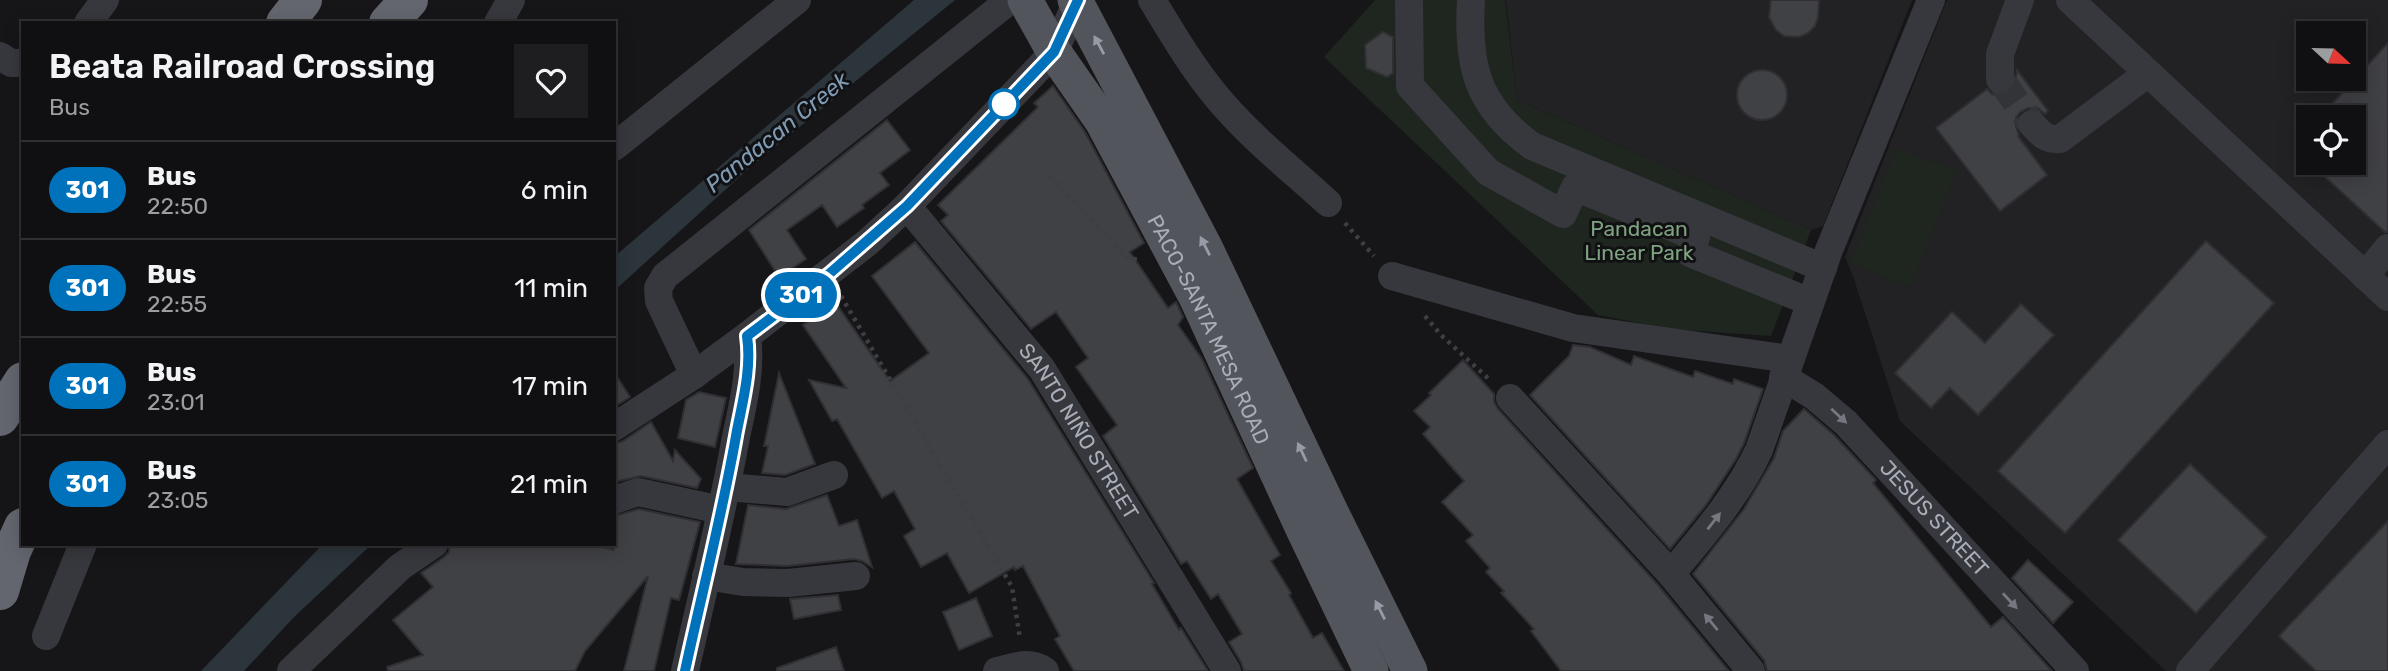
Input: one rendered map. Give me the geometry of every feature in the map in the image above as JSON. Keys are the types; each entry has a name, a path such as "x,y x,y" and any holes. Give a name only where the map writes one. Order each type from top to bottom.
{"highway":[{"path":"287,21 303,0"},
{"path":"390,21 409,0"},
{"path":"0,417 21,384"},
{"path":"0,591 21,531"}],"main road":[{"name":"PACO-SANTA MESA ROAD","path":"1025,0 1054,52 1102,121 1196,298 1371,671"},
{"name":"PACO-SANTA MESA ROAD","path":"1077,0 1206,249 1410,671"}],"street":[{"path":"90,21 106,0"},
{"path":"499,21 511,0"},
{"path":"616,145 797,0"},
{"path":"694,375 659,301 658,288 665,276 1010,0"},
{"path":"616,426 694,375 747,336 829,274 907,206 1054,52 1077,0"},
{"path":"1152,0 1190,60 1221,102 1261,143 1328,203"},
{"path":"1409,0 1410,86 1488,172 1563,214 1576,187 1696,237 1689,253 1810,302"},
{"path":"1471,0 1475,72 1485,96 1510,130 1532,146 1823,268"},
{"path":"1671,574 1718,516 1748,472 1766,430 1823,268 1931,0"},
{"path":"2000,79 2000,54 2021,0"},
{"path":"2070,0 2388,297"},
{"path":"0,56 11,63 21,63"},
{"path":"2032,124 2044,136 2060,139 2148,73"},
{"name":"SANTO NIÑO STREET","path":"907,206 1042,369 1227,671"},
{"path":"2365,275 2388,248"},
{"path":"1392,276 1573,328 1786,368"},
{"path":"685,671 724,498 748,372 747,336"},
{"name":"JESUS STREET","path":"1786,368 1846,423 2075,671"},
{"path":"1510,398 1671,574 1751,671"},
{"path":"2190,671 2388,444"},
{"path":"616,499 638,492 724,498 788,492 834,475"},
{"path":"46,636 82,546"},
{"path":"291,671 400,567 431,546"},
{"path":"706,576 743,582 788,583 856,576"}],"path":[{"path":"1050,176 1127,258 1137,258 1147,265"},
{"path":"1328,203 1392,276"},
{"path":"829,274 1012,587 1020,627 1015,669"},
{"path":"1424,315 1441,335 1510,398"}],"shaded area":[{"path":"1506,0 1912,0 1823,226 1811,230 1517,100"},
{"path":"1947,0 2388,0 2388,671 2166,671 1900,421 1845,257"}],"green space":[{"name":"Pandacan Linear Park","path":"1375,0 1505,0 1517,100 1811,230 1771,336 1670,329 1598,315 1324,57"},
{"path":"1897,148 1957,171 1910,287 1850,263"}],"water":[{"name":"Pandacan Creek","path":"914,0 955,0 748,169 616,289 616,255"},
{"path":"321,546 370,546 293,618 244,671 201,671"}],"building":[{"path":"1771,0 1819,0 1815,26 1799,37 1784,36 1776,30 1769,17"},
{"path":"1383,32 1393,37 1393,73 1387,77 1366,68 1365,45"},
{"path":"2388,43 2388,232 2323,175 2366,175 2366,105 2331,105 2344,91 2366,91 2366,67"},
{"path":"1762,70 1780,77 1787,95 1780,113 1762,120 1744,113 1737,95 1744,77"},
{"path":"2017,70 2048,111 2045,114 2038,108 2028,108 2016,118 2018,136 2047,175 2000,211 1936,128 1987,89 1999,96 2009,93 2015,87"},
{"path":"1053,86 1085,132 1144,243 1130,252 1168,308 1176,302 1183,317 1178,325 1202,359 1253,468 1237,479 1280,555 1271,561 1291,593 1289,595 1313,638 1322,633 1344,671 1244,671 1229,642 1242,634 1218,594 1211,599 1187,561 1181,564 1103,436 1117,425 1076,367 1088,358 1056,312 1031,329 941,221 948,215 938,205 1038,107 1034,103"},
{"path":"887,120 910,150 880,173 889,185 862,205 864,208 837,227 822,205 787,230 806,259 779,277 749,230"},
{"path":"2206,241 2274,303 2065,533 1998,471"},
{"path":"915,242 1028,379 1154,583 1152,584 1179,630 1181,628 1208,671 1074,671 1055,639 1060,636 1023,566 1015,570 1014,567 969,593 947,553 921,567 904,536 915,529 894,491 882,498 837,419 832,421 809,380 846,388 803,325 835,302 890,381 929,353 872,276"},
{"path":"2021,304 2054,335 1978,415 1950,388 1931,408 1895,373 1952,312 1985,343"},
{"path":"1573,345 1590,347 1631,365 1634,356 1693,377 1695,371 1733,384 1734,379 1763,389 1736,459 1706,505 1670,549 1530,395 1569,356"},
{"path":"1463,360 1494,394 1498,409 1658,585 1729,671 1561,671 1531,631 1534,629 1486,572 1490,568 1466,541 1473,535 1442,502 1464,481 1423,434 1430,427 1414,411"},
{"path":"779,373 815,464 785,475 762,473 768,446 764,446"},
{"path":"616,375 630,397 616,406"},
{"path":"699,392 726,398 715,447 678,438 686,400"},
{"path":"1804,409 1834,435 1876,480 1873,483 1991,627 2003,617 2052,671 1767,671 1764,660 1693,574 1744,509 1774,458 1783,431"},
{"path":"651,422 673,461 675,450 701,479 697,488 641,476 616,482 616,443"},
{"path":"2190,464 2267,537 2196,613 2118,540"},
{"path":"827,495 839,526 857,520 872,567 854,559 787,566 736,564 748,505 786,509"},
{"path":"639,509 700,522 679,600 671,598 654,671 624,671 648,576 585,651 575,671 388,671 387,667 423,655 393,620 433,587 421,573 444,557 449,552 450,546 599,546 614,550 616,515"},
{"path":"2388,521 2388,671 2316,671 2279,636"},
{"path":"2028,560 2073,602 2053,623 2012,578"},
{"path":"838,595 841,610 794,619 790,599"},
{"path":"976,598 992,636 959,650 943,612"},
{"path":"836,647 844,671 777,671 777,668"}],"tunnel":[{"path":"2000,79 2032,124"}],"bus line":[{"name":"301","path":"685,671 727,487 748,372 747,336 829,274 907,206 1054,52 1078,0"}]}
